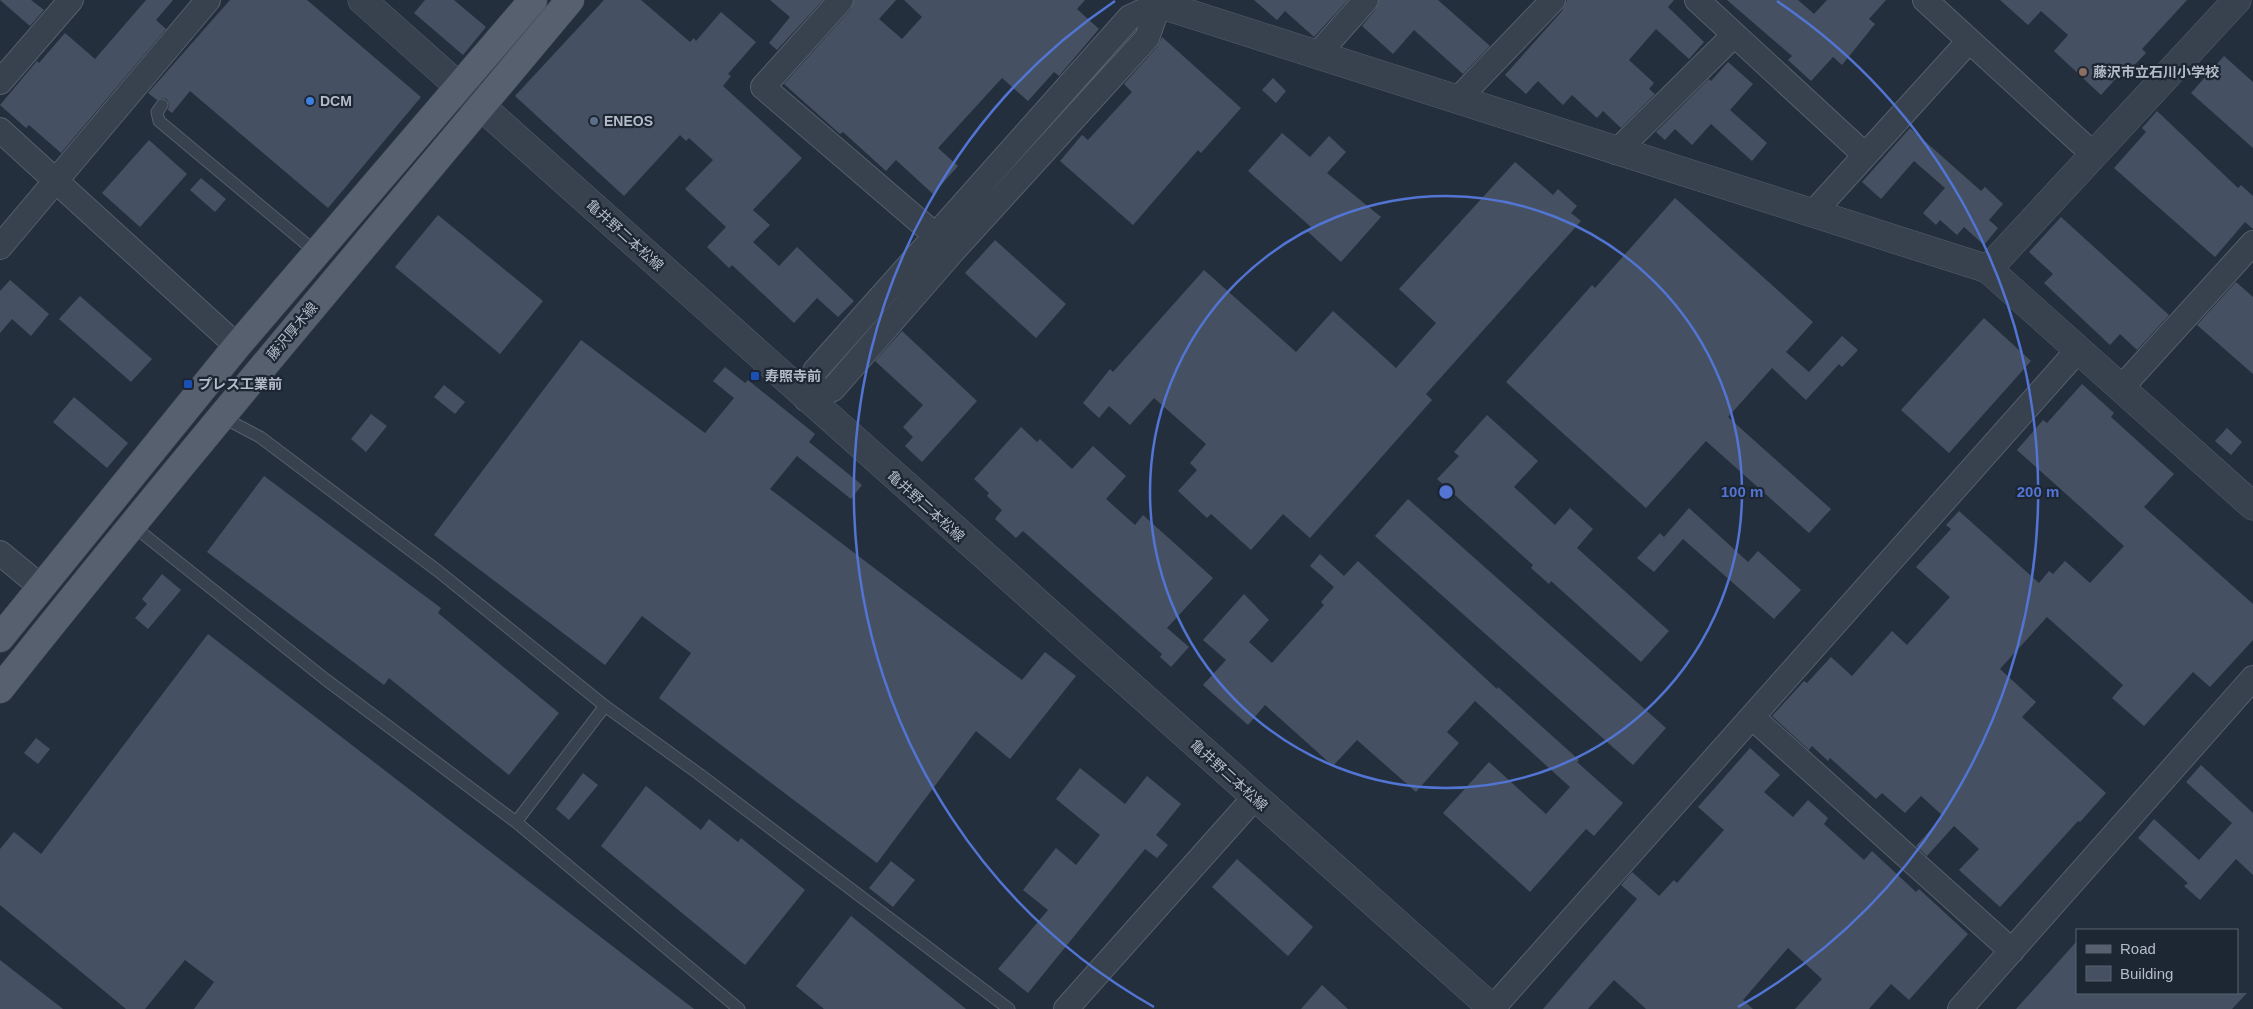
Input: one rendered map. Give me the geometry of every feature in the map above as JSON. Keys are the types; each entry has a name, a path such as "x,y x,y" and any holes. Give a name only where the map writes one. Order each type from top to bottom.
{"main road":[{"path":"0,638 40,586 237,346 533,0"},
{"name":"藤沢厚木線","path":"0,689 131,524 570,0"}],"street":[{"path":"0,82 71,0"},
{"path":"0,247 208,0"},
{"name":"亀井野二本松線","path":"362,0 459,87 482,105 806,399 1492,1009"},
{"path":"841,0 763,87 954,250"},
{"path":"1317,55 1366,0"},
{"path":"1457,100 1553,0"},
{"path":"1697,0 1865,155"},
{"path":"1925,0 2094,154"},
{"path":"1988,269 2238,0"},
{"path":"806,399 833,388 954,250 1146,38 1159,2"},
{"path":"806,399 815,371 1130,17 1159,2 1616,152 1988,269 2253,506"},
{"path":"1616,152 1734,34"},
{"path":"1812,214 1968,41"},
{"path":"0,130 237,346"},
{"path":"2122,388 2249,256"},
{"path":"1492,1009 2078,350"},
{"path":"0,553 40,586"},
{"path":"1960,1009 2253,678"},
{"path":"1752,717 2012,951"},
{"path":"1066,1009 1255,798"}],"lane":[{"path":"162,105 157,112 159,121 317,253"},
{"path":"221,416 260,438 438,571 605,706 700,774 1009,1009"},
{"path":"131,524 325,679 516,822 739,1009"},
{"path":"516,822 605,706"}],"building":[{"path":"0,0 31,0 44,10 30,26"},
{"path":"146,0 173,0 156,20 166,29 61,153 29,125 26,128 0,105 37,61 39,63 65,33 95,59"},
{"name":"DCM","path":"230,0 307,0 421,97 328,208 190,91 172,113 168,110 167,99 157,100 148,93"},
{"path":"425,0 454,0 486,27 463,55 414,13"},
{"path":"604,0 641,0 690,42 694,38 696,41 721,12 756,42 728,74 731,76 723,86 802,158 753,210 770,225 753,242 779,266 797,247 854,301 838,317 817,298 794,323 732,265 729,268 707,247 726,227 685,189 713,160 689,138 686,141 680,135 624,196 515,96"},
{"path":"770,0 823,0 777,50 769,43 790,17"},
{"path":"854,0 896,0 879,19 902,39 922,17 904,0 1085,0 1077,9 1099,29 1059,76 1054,72 1028,101 1002,78 938,148 958,166 933,194 896,160 886,171 843,132 840,134 784,84 851,9"},
{"path":"1254,0 1348,0 1314,37 1285,11 1277,20"},
{"path":"1379,0 1438,0 1490,46 1463,74 1414,30 1393,54 1362,26 1376,9"},
{"path":"1567,0 1674,0 1668,7 1704,42 1689,59 1656,29 1629,60 1654,83 1649,89 1655,94 1621,128 1603,111 1597,118 1572,95 1563,105 1538,81 1526,94 1505,75 1562,11"},
{"path":"1727,0 1798,0 1814,14 1827,0 1886,0 1869,19 1875,24 1842,65 1833,57 1811,81 1788,60 1792,56"},
{"path":"2000,0 2187,0 2142,49 2146,53 2124,76 2121,73 2101,95 2054,51 2068,35 2041,11 2028,25"},
{"path":"1162,37 1241,108 1201,153 1198,150 1133,225 1060,161 1082,135 1088,140 1132,92 1124,84 1157,47"},
{"path":"2224,56 2253,82 2253,148 2191,93"},
{"path":"1728,62 1753,84 1730,110 1767,143 1752,161 1711,124 1692,145 1675,129 1665,140 1656,132 1709,79 1711,81"},
{"path":"1273,78 1286,91 1276,103 1262,90"},
{"path":"2157,111 2238,188 2241,185 2253,196 2253,229 2245,222 2215,257 2114,168 2146,132 2142,128"},
{"path":"1910,128 1981,191 1985,187 2003,204 1989,220 1998,228 1984,245 1964,227 1957,235 1940,220 1936,225 1923,213 1945,188 1914,161 1881,199 1862,182"},
{"path":"1282,133 1310,157 1329,136 1346,152 1327,173 1381,217 1341,262 1307,231 1311,227 1248,171"},
{"path":"149,140 187,174 140,227 102,193"},
{"path":"1515,162 1553,195 1558,189 1577,206 1571,213 1581,221 1426,394 1432,400 1310,538 1283,514 1251,550 1211,514 1207,518 1178,491 1197,470 1190,463 1206,444 1154,398 1130,425 1109,406 1099,418 1083,403 1110,369 1113,372 1204,270 1296,352 1333,311 1396,368 1436,323 1399,289"},
{"path":"201,178 226,199 215,212 190,190"},
{"path":"1675,198 1813,322 1786,352 1809,372 1842,336 1858,350 1842,367 1839,364 1806,400 1772,368 1728,417 1831,509 1809,533 1706,441 1646,508 1506,382 1592,285 1595,288"},
{"path":"438,215 543,301 500,354 395,267"},
{"path":"2061,217 2169,315 2137,350 2120,334 2110,345 2044,283 2053,274 2029,252"},
{"path":"995,240 1066,304 1036,338 965,273"},
{"path":"10,280 49,314 31,336 12,319 0,333 0,291"},
{"path":"2236,282 2253,297 2253,374 2197,325"},
{"path":"80,296 152,359 131,382 59,319"},
{"path":"1984,318 2031,361 1949,453 1901,410"},
{"path":"902,331 977,401 922,462 905,446 913,437 903,427 923,405 875,361"},
{"path":"581,340 705,433 734,398 713,381 725,367 745,383 748,380 815,434 809,442 862,485 851,499 797,456 770,489 1022,680 1045,652 1076,676 1010,759 976,731 877,863 659,698 691,653 642,616 605,665 434,535"},
{"path":"2082,384 2114,413 2111,417 2174,474 2144,507 2253,604 2253,640 2210,687 2193,672 2144,726 2112,698 2123,685 2047,617 2000,669 2036,702 2022,717 2106,793 2000,907 1959,870 1979,849 1954,826 1927,856 1916,846 1943,816 1921,796 1905,813 1882,793 1876,799 1830,758 1828,761 1812,746 1809,750 1772,716 1804,681 1807,683 1831,657 1852,676 1892,631 1907,645 1950,597 1916,567 1951,529 1946,525 1959,511 2039,583 2049,571 2053,574 2065,561 2090,583 2124,546 2017,450 2043,420 2047,423"},
{"path":"444,385 465,402 455,414 434,397"},
{"path":"74,397 128,443 107,468 53,422"},
{"path":"371,414 387,426 366,452 351,439"},
{"path":"1487,415 1538,461 1514,487 1555,525 1570,508 1593,529 1577,548 1669,631 1641,662 1551,581 1549,584 1531,568 1533,565 1437,479 1459,456 1454,452"},
{"path":"1021,427 1037,442 1040,439 1072,469 1093,446 1126,476 1106,499 1135,525 1143,515 1213,578 1167,628 1189,647 1171,667 1160,657 1162,654 1023,531 1016,538 995,519 1002,510 987,496 989,493 974,479"},
{"path":"2227,428 2242,442 2231,455 2215,441"},
{"path":"264,476 441,608 438,613 559,713 509,775 389,678 384,685 207,552"},
{"path":"1408,499 1666,728 1633,765 1375,536"},
{"path":"1689,508 1748,562 1758,551 1801,590 1774,619 1683,539 1654,572 1637,558 1660,533 1664,537"},
{"path":"1320,554 1344,576 1358,561 1497,689 1498,687 1579,760 1577,762 1623,803 1594,836 1586,829 1530,892 1443,813 1489,762 1546,814 1570,787 1475,701 1447,732 1459,743 1416,792 1357,740 1333,766 1265,705 1248,725 1203,685 1226,660 1203,640 1244,594 1269,620 1249,642 1272,663 1324,605 1321,602 1334,587 1310,566"},
{"path":"162,574 181,590 148,629 135,618 147,604 142,599"},
{"path":"208,634 694,1009 194,1009 214,982 185,960 145,1009 126,1009 0,905 0,849 14,832 41,854"},
{"path":"36,738 50,749 38,764 24,753"},
{"path":"1750,748 1780,775 1764,792 1793,817 1808,800 1828,818 1824,824 1864,860 1872,851 1916,892 1919,889 1968,934 1909,1000 1891,984 1869,1009 1795,1009 1822,979 1788,948 1743,1000 1753,1009 1646,1009 1614,980 1588,1009 1543,1009 1637,899 1621,885 1632,872 1659,896 1674,880 1677,883 1724,830 1698,807"},
{"path":"2201,765 2253,813 2253,875 2236,859 2200,900 2184,886 2188,883 2138,838 2154,819 2199,860 2232,823 2186,782"},
{"path":"1080,768 1125,804 1147,776 1181,804 1156,835 1168,845 1157,858 1145,849 1028,993 998,969 1048,910 1023,890 1056,848 1076,865 1100,835 1056,799"},
{"path":"583,773 598,785 569,820 556,809"},
{"path":"646,786 701,830 709,819 738,842 741,838 805,890 745,965 601,846"},
{"path":"1237,859 1313,927 1288,956 1212,887"},
{"path":"891,861 915,880 893,907 869,888"},
{"path":"851,916 966,1009 824,1009 796,986"},
{"path":"2076,942 2076,994 2247,993 2232,1009 2016,1009"},
{"path":"0,960 63,1009 0,1009"},
{"path":"1322,985 1348,1009 1301,1009"}],"place":[{"name":"藤沢市立石川小学校","path":"2083,72"},
{"name":"DCM","path":"310,101"},
{"name":"ENEOS","path":"594,121"},
{"name":"寿照寺前","path":"755,376"},
{"name":"プレス工業前","path":"188,384"}]}
